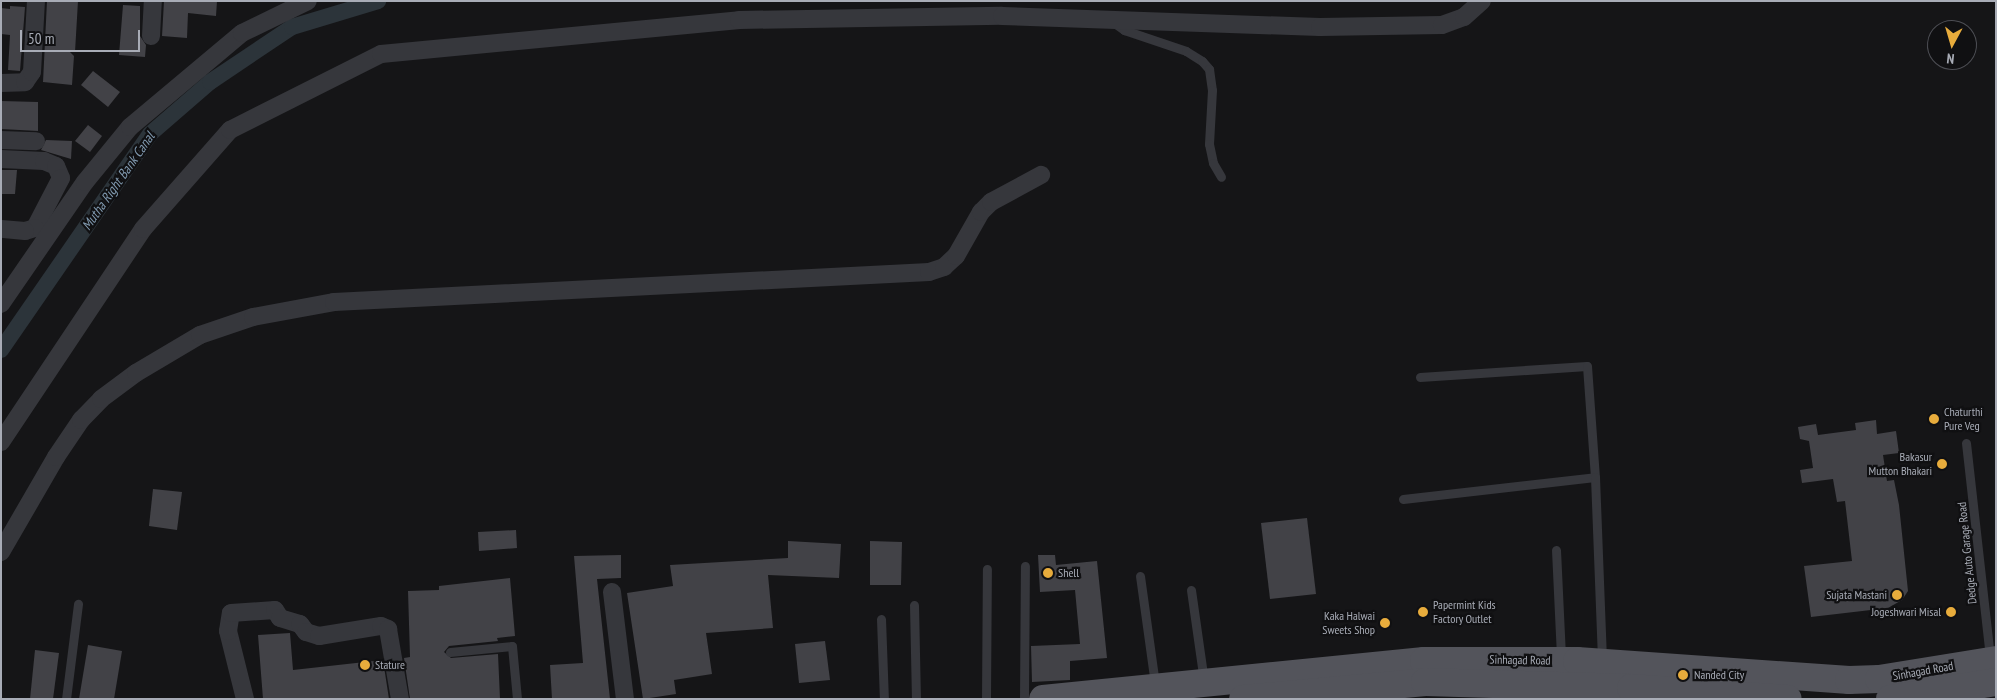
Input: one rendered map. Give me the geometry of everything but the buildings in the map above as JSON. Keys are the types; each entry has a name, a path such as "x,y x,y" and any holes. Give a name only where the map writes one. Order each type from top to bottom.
{"main road":[{"name":"Sinhagad Road","path":"1243,699 1279,697 1337,678 1424,661 1561,660 1602,663 1762,686 1788,699"},
{"name":"Sinhagad Road","path":"1043,699 1204,681 1337,678 1410,687 1470,691 1630,693 1849,680 1883,692 1994,667"}],"street":[{"path":"1,83 24,82 32,72 36,1"},
{"path":"152,36 153,1"},
{"path":"1,304 85,182 130,127 242,33 308,1"},
{"path":"1,442 143,229 230,130 381,54 739,20 1108,18 1320,27 1442,25 1464,18 1482,1"},
{"path":"1,140 36,141"},
{"path":"1,159 44,162 56,166 61,178 35,228 25,231 1,229"},
{"path":"1,552 56,457 81,420 101,399 136,373 200,335 253,317 334,302 929,272 944,267 956,256 981,212 991,202 1041,175"},
{"path":"612,592 625,699"},
{"path":"245,699 228,631 231,613 275,610 280,618 300,624 306,632 319,636 381,626 388,629 400,699"}],"lane":[{"path":"1108,18 1124,30 1186,51 1202,61 1209,70 1212,90 1209,144 1213,163 1221,177"},
{"path":"1420,377 1587,366 1595,477 1602,663"},
{"name":"Dedge Auto Garage Road","path":"1966,442 1994,667"},
{"path":"1402,499 1595,477"},
{"path":"1556,550 1561,660"},
{"path":"1024,699 1025,566"},
{"path":"986,699 987,569"},
{"path":"1140,576 1156,687"},
{"path":"1191,590 1204,681"},
{"path":"66,699 78,604"},
{"path":"914,605 916,699"},
{"path":"881,618 884,699"},
{"path":"450,652 512,646 518,699"}],"waterway":[{"name":"Mutha Right Bank Canal","path":"1,350 150,134 210,82 292,27 378,1"}],"place":[{"name":"Chaturthi Pure Veg","path":"1934,419"},
{"name":"Bakasur Mutton Bhakari","path":"1942,464"},
{"name":"Shell","path":"1048,573"},
{"name":"Sujata Mastani","path":"1897,595"},
{"name":"Papermint Kids Factory Outlet","path":"1423,612"},
{"name":"Jogeshwari Misal","path":"1951,612"},
{"name":"Kaka Halwai Sweets Shop","path":"1385,623"},
{"name":"Stature","path":"365,665"},
{"name":"Nanded City","path":"1683,675"}]}
